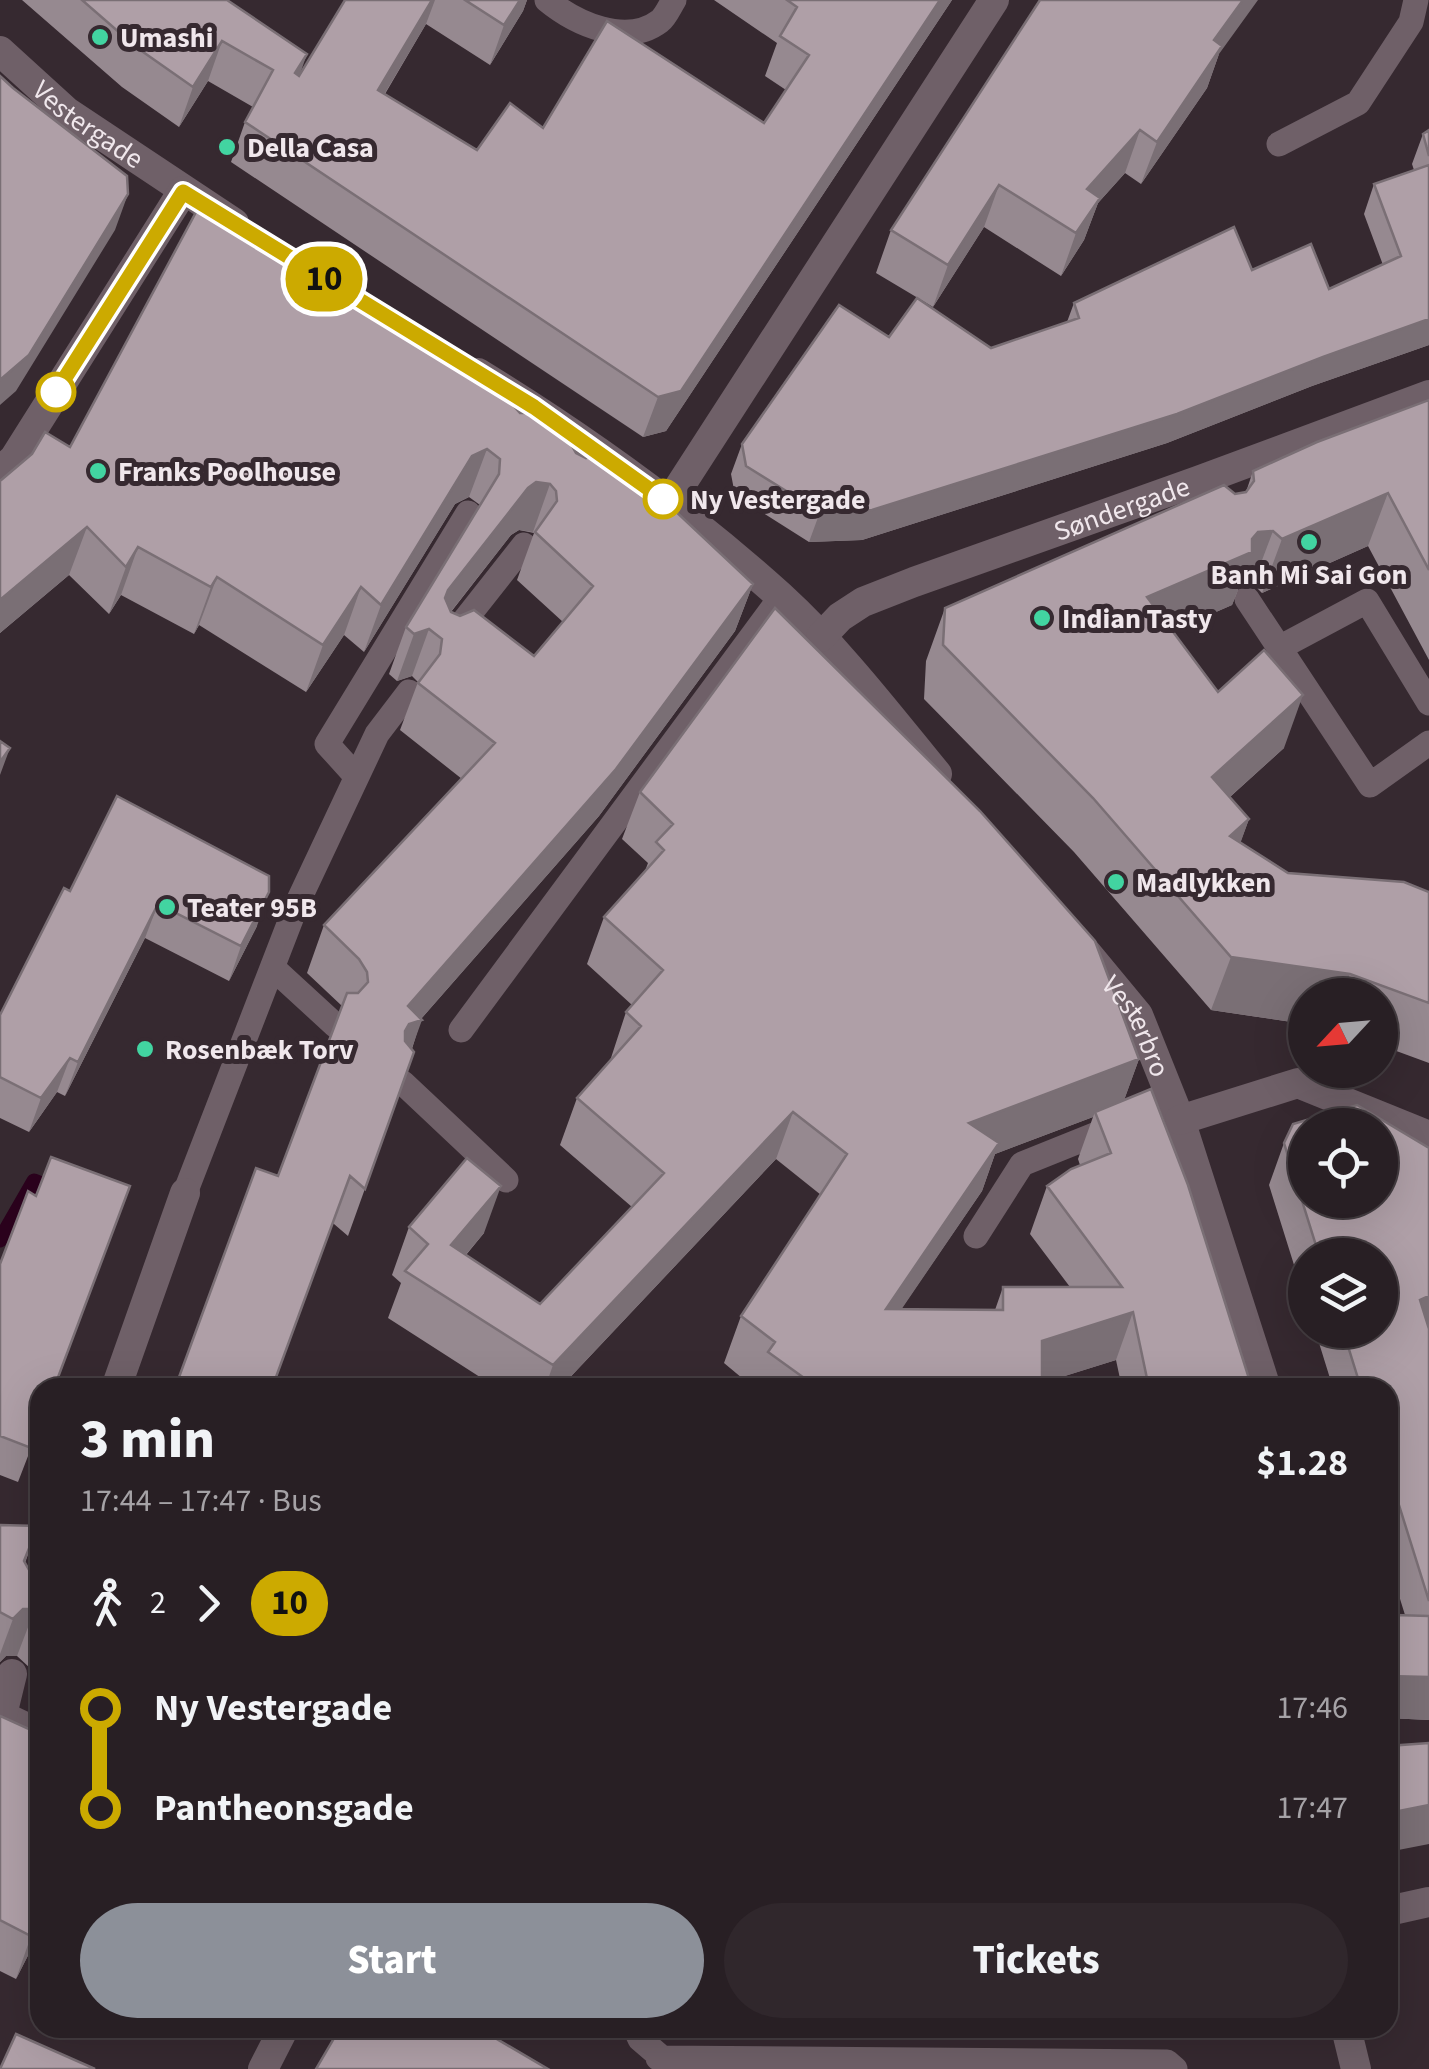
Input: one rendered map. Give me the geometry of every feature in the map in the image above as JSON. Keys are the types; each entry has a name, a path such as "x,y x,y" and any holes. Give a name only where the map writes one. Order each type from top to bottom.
{"street":[{"path":"669,503 994,0"},
{"name":"Vestergade","path":"0,51 67,112 258,238"},
{"path":"7,465 183,192"},
{"path":"452,357 526,420 599,454 669,503 781,596 821,637 961,802"},
{"name":"Søndergade","path":"821,637 864,602 1202,490 1429,395"},
{"name":"Vesterbro","path":"1062,924 1138,1014 1162,1112 1262,1378"},
{"path":"1162,1112 1298,1083 1429,1136"},
{"path":"120,1378 185,1193"},
{"path":"12,1674 1,1715 30,1729"},
{"path":"1398,1909 1429,1902"},
{"path":"263,2069 279,2038"},
{"path":"1348,2038 1356,2069"}],"lane":[{"path":"548,0 563,13 606,32 637,29 661,20 674,0"},
{"path":"1280,144 1358,103 1411,22 1416,0"},
{"path":"580,478 599,454"},
{"path":"356,776 327,744 468,513"},
{"path":"444,647 524,546"},
{"path":"461,1030 781,596"},
{"path":"1246,599 1370,785 1429,743"},
{"path":"1279,648 1367,601 1429,703"},
{"path":"185,1193 296,906 376,734 409,692"},
{"path":"274,970 335,1025"},
{"path":"402,1083 506,1180"},
{"path":"976,1236 1022,1164 1162,1112"},
{"path":"640,2038 668,2063 1167,2062 1175,2069"}],"building":[{"path":"82,0 227,0 307,54 295,73 299,76 345,0 432,0 378,90 477,150 510,103 543,128 607,21 764,123 809,55 780,36 797,7 787,0 940,0 681,391 658,397 245,122 273,70 222,41 193,87 136,47"},
{"path":"465,0 520,0 504,25"},
{"path":"1040,0 1243,0 1214,40 1222,46 1157,142 1140,130 1087,189 1100,198 1076,233 999,185 948,265 891,230"},
{"path":"0,76 127,176 128,194 29,355 0,380"},
{"path":"1429,130 1429,156 1423,134"},
{"path":"1429,165 1429,319 1177,414 872,510 820,512 746,466 742,444 839,305 889,337 917,298 991,348 1079,318 1074,303 1234,227 1252,270 1311,244 1329,289 1401,256 1374,184"},
{"path":"202,201 373,298 514,390 513,405 520,413 534,413 541,408 574,432 572,446 576,453 586,458 600,452 655,492 753,584 616,769 408,1006 422,1020 409,1024 405,1031 405,1041 414,1052 365,1189 350,1176 276,1378 179,1378 256,1168 278,1176 347,993 358,993 368,982 359,959 324,925 495,743 418,683 440,654 442,639 429,629 414,634 406,627 499,474 500,459 487,449 472,456 381,605 361,587 323,645 217,577 211,587 138,547 126,567 87,527 0,600 0,481 32,454 45,432 70,447","holes":["536,482 550,484 557,501 535,532 593,586 534,656 474,610 460,616 451,612 445,598 528,488"]},
{"path":"1429,400 1429,570 1388,493 1282,539 1273,531 1258,532 1252,539 1252,552 1147,597 1218,692 1264,650 1303,695 1212,777 1249,819 1230,836 1288,873 1404,882 1429,892 1429,1003 1398,992 1398,978 1361,978 1231,957 1093,798 943,645 945,608 1224,485 1235,494 1246,492 1254,481 1253,471"},
{"path":"775,608 980,811 1095,941 1139,1059 969,1123 999,1143 886,1309 1003,1310 1003,1287 1122,1287 1047,1186 1071,1169 1111,1153 1095,1112 1151,1089 1188,1185 1249,1378 1147,1378 1133,1312 1042,1341 1042,1378 804,1378 768,1352 775,1342 741,1316 847,1154 793,1112 553,1365 405,1271 428,1244 409,1227 467,1158 501,1186 451,1245 540,1304 664,1173 577,1098 641,1026 626,1012 663,970 604,917 664,850 656,842 673,824 640,792"},
{"path":"0,741 10,748 0,762"},
{"path":"117,796 269,876 269,892 241,946 158,904 78,1062 70,1058 41,1098 0,1077 0,1015 64,888 70,891"},
{"path":"1398,1129 1429,1148 1429,1296 1420,1300 1429,1329 1429,1601 1398,1502 1398,1378 1358,1378 1349,1348 1398,1348 1398,1238 1314,1238 1307,1218 1398,1218"},
{"path":"51,1157 130,1186 58,1378 30,1378 30,1448 0,1436 0,1264 28,1191 36,1196"},
{"path":"0,1525 30,1526 30,1546 24,1561 30,1572 30,1609 23,1609 13,1619 0,1612"},
{"path":"1398,1615 1429,1616 1429,1677 1398,1676"},
{"path":"0,1716 30,1730 30,1935 0,1920"},
{"path":"1429,1743 1429,1805 1398,1811 1398,1745"},
{"path":"16,2034 95,2069 0,2069"},
{"path":"334,2038 495,2038 548,2069 316,2069"}],"waterway":[{"path":"0,1240 34,1181 56,1190"}],"bus line":[{"name":"10","path":"56,392 183,192 534,407 663,499"}],"place":[{"name":"Umashi","path":"100,37"},
{"name":"Della Casa","path":"227,147"},
{"name":"Franks Poolhouse","path":"98,471"},
{"name":"Ny Vestergade","path":"663,499"},
{"name":"Banh Mi Sai Gon","path":"1309,542"},
{"name":"Indian Tasty","path":"1042,618"},
{"name":"Madlykken","path":"1116,882"},
{"name":"Teater 95B","path":"167,907"},
{"name":"Rosenbæk Torv","path":"145,1049"}]}
